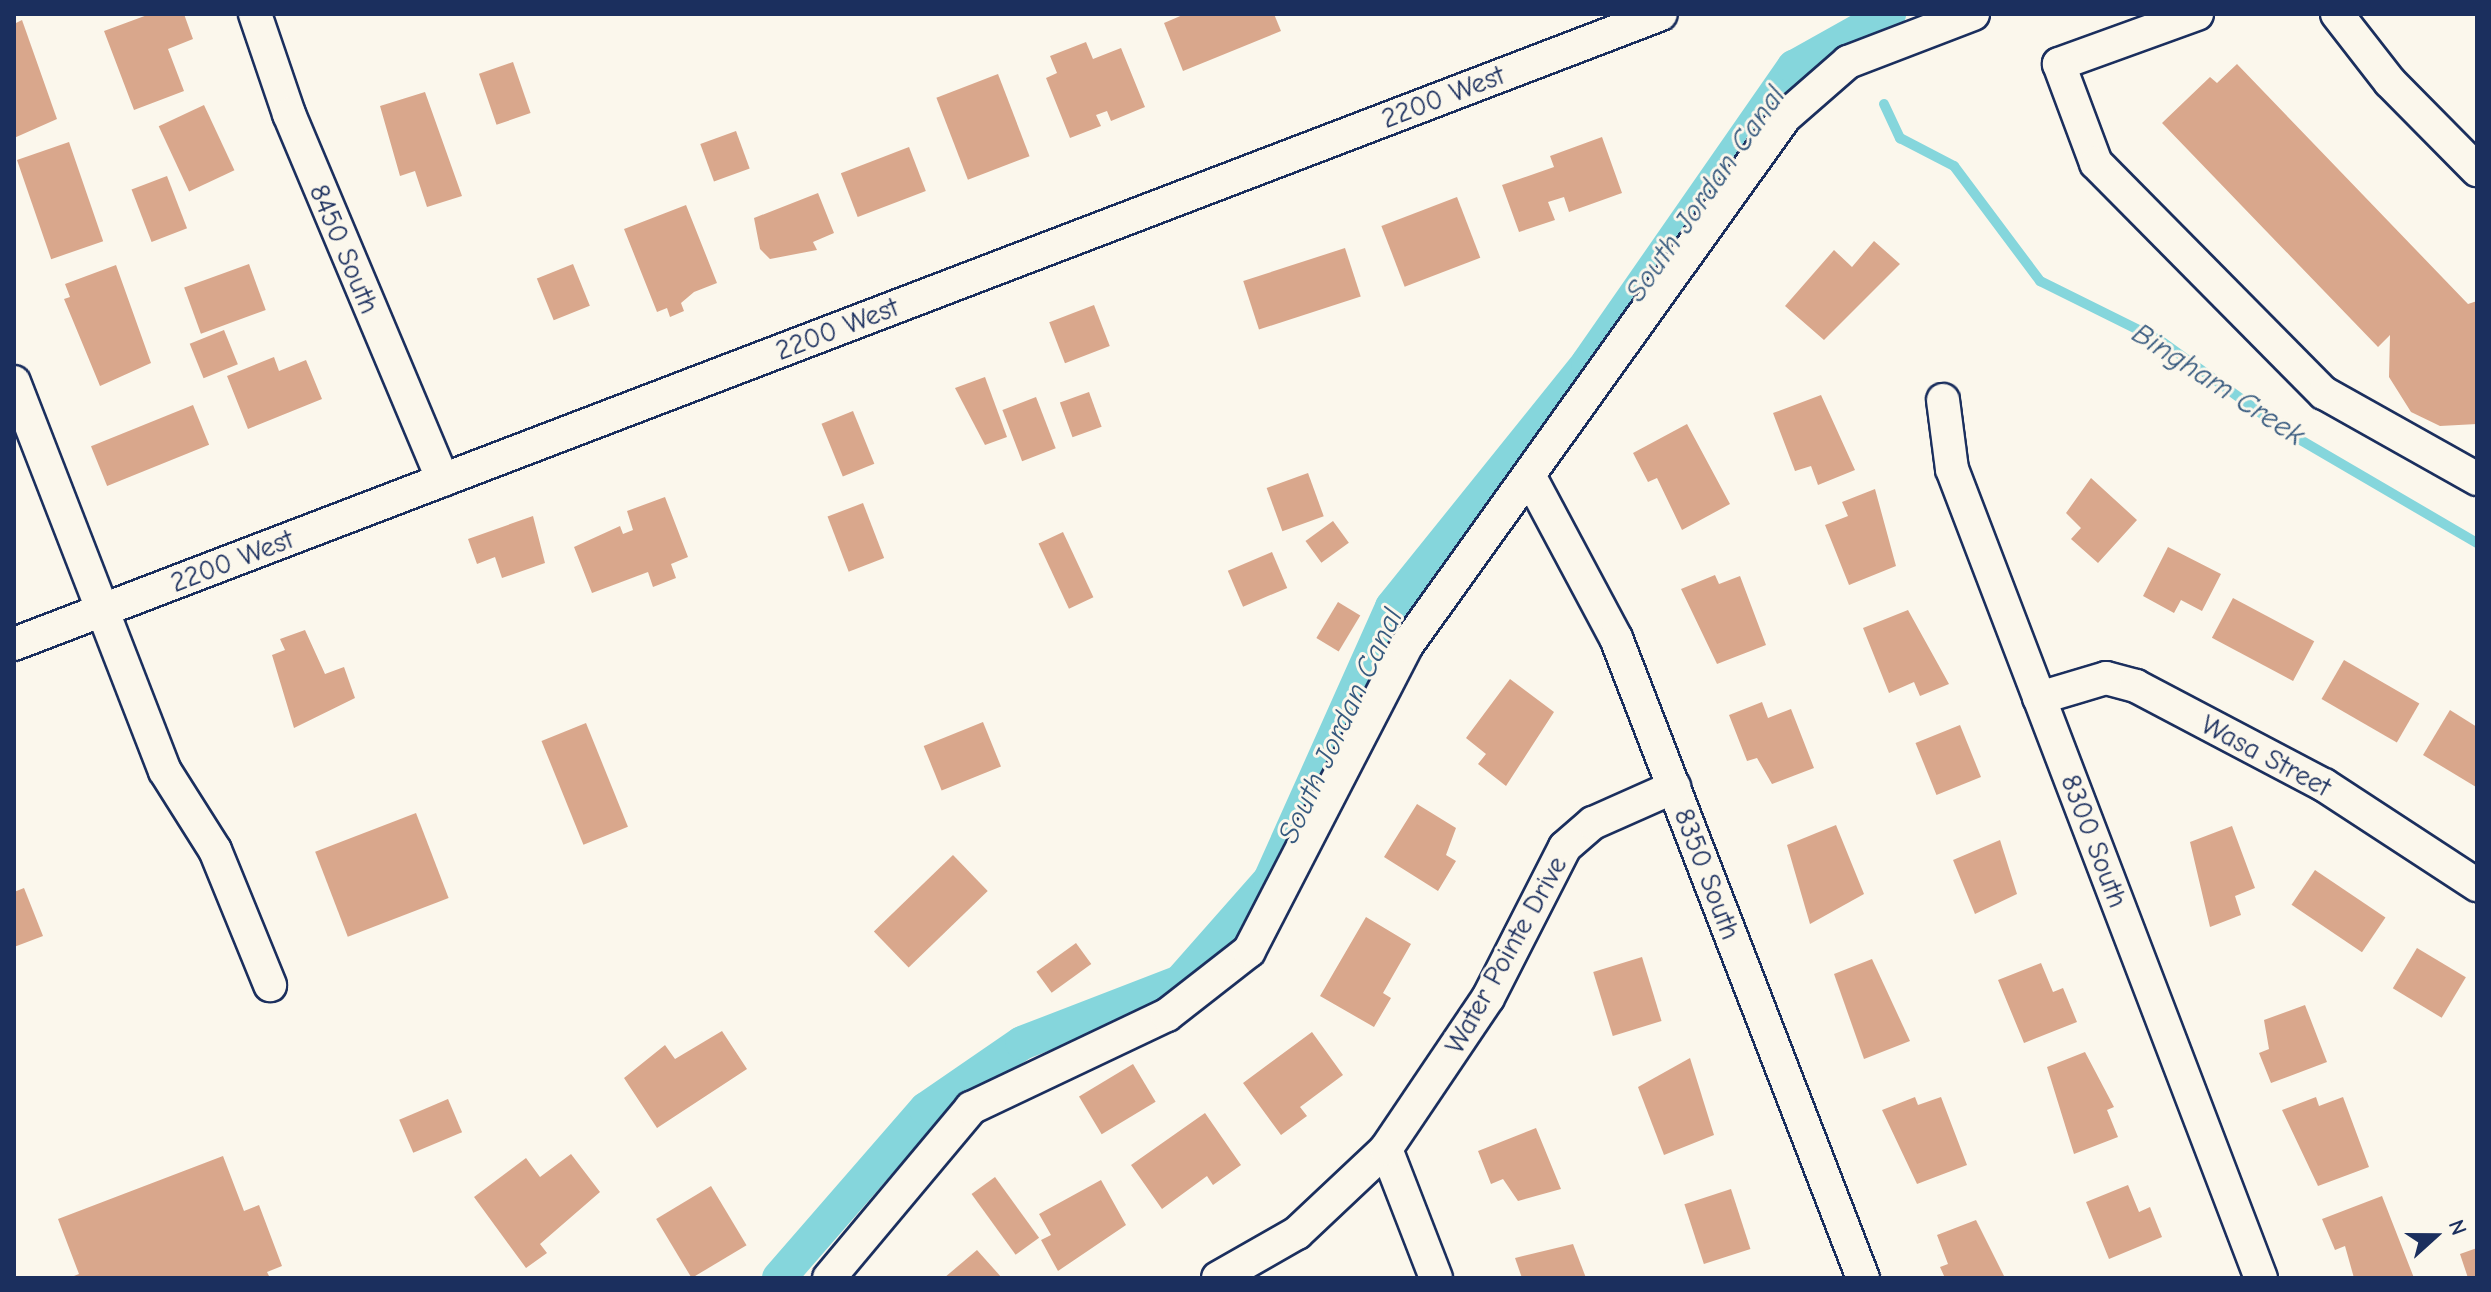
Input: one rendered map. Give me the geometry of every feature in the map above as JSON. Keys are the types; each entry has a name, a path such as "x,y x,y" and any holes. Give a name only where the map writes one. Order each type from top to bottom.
{"street":[{"name":"8450 South","path":"255,14 289,114 443,480"},
{"name":"2200 West","path":"14,644 1661,14"},
{"path":"829,1278 971,1108 1167,1015 1249,951 1407,645 1531,479 1785,117 1848,62 1973,14"},
{"path":"2197,14 2059,64 2096,163 2324,393 2477,479"},
{"path":"2337,14 2400,93 2477,170"},
{"path":"14,382 165,771 215,850 270,985"},
{"name":"8300 South","path":"1943,400 1952,469 2261,1278"},
{"name":"8350 South","path":"1531,479 1616,638 1863,1278"},
{"name":"Wasa Street","path":"2039,698 2106,678 2136,686 2324,785 2477,885"},
{"name":"Water Pointe Drive","path":"1218,1278 1297,1233 1386,1149 1488,998 1565,847 1593,823 1674,787"},
{"path":"1386,1149 1436,1278"}],"building":[{"path":"150,14 184,14 193,39 168,49 184,91 134,110 104,31"},
{"path":"1185,14 1274,14 1281,31 1183,71 1164,23"},
{"path":"22,20 57,119 14,138 14,24"},
{"path":"1086,42 1093,59 1121,48 1145,107 1111,121 1107,111 1096,115 1101,126 1070,138 1046,78 1057,73 1050,56"},
{"path":"513,62 531,113 497,125 479,74"},
{"path":"2237,64 2468,304 2477,301 2477,424 2440,426 2411,412 2389,377 2390,335 2378,347 2162,123 2210,77 2217,83"},
{"path":"998,74 1030,156 968,180 936,98"},
{"path":"425,92 462,196 427,207 415,171 400,176 380,106"},
{"path":"204,105 234,170 189,191 159,126"},
{"path":"736,131 750,169 714,182 700,144"},
{"path":"1602,137 1622,193 1569,212 1564,197 1548,202 1555,220 1519,232 1502,185 1554,167 1550,156"},
{"path":"69,142 103,241 51,259 17,160"},
{"path":"909,147 926,191 858,217 841,173"},
{"path":"167,176 187,228 152,242 132,190"},
{"path":"818,193 834,233 813,242 817,250 770,259 760,249 754,218"},
{"path":"1457,197 1480,258 1405,287 1381,226"},
{"path":"686,205 717,283 694,292 681,303 684,311 670,317 667,308 657,312 624,229"},
{"path":"1874,241 1900,264 1824,340 1785,306 1834,250 1852,267"},
{"path":"1345,248 1361,297 1259,330 1243,281"},
{"path":"249,264 266,310 201,334 184,288"},
{"path":"573,264 590,306 554,320 537,279"},
{"path":"116,265 151,363 100,386 64,299 70,297 65,284"},
{"path":"1094,305 1110,346 1065,363 1049,322"},
{"path":"224,330 238,364 204,378 190,344"},
{"path":"274,357 279,371 306,360 322,399 248,429 227,376"},
{"path":"985,377 1007,437 985,445 955,388"},
{"path":"1089,392 1102,427 1073,437 1060,403"},
{"path":"1821,395 1855,470 1818,485 1811,466 1795,471 1773,413"},
{"path":"1036,397 1056,448 1022,461 1002,410"},
{"path":"193,405 209,445 107,486 91,446"},
{"path":"853,411 874,464 843,477 821,424"},
{"path":"1687,424 1730,504 1682,530 1657,478 1648,482 1633,453"},
{"path":"1308,473 1324,516 1282,531 1267,488"},
{"path":"2091,478 2137,520 2098,563 2071,539 2081,528 2066,513"},
{"path":"1875,489 1896,566 1849,585 1825,525 1848,516 1842,502"},
{"path":"665,497 688,557 671,564 676,578 653,587 648,572 592,593 574,547 620,526 623,534 633,530 627,511"},
{"path":"863,503 884,558 849,572 828,517"},
{"path":"533,516 545,563 502,578 495,557 477,564 468,539"},
{"path":"1333,521 1349,543 1321,563 1305,541"},
{"path":"1063,532 1093,597 1069,609 1039,543"},
{"path":"2168,547 2221,574 2202,611 2181,600 2174,613 2143,596"},
{"path":"1272,552 1287,588 1243,607 1228,571"},
{"path":"1715,575 1719,584 1740,576 1766,645 1717,664 1681,589"},
{"path":"2233,598 2314,641 2293,681 2212,638"},
{"path":"1338,602 1360,615 1339,651 1316,638"},
{"path":"1908,610 1949,684 1920,696 1914,682 1889,693 1863,628"},
{"path":"305,630 325,674 344,667 355,698 294,728 272,655 285,650 280,639"},
{"path":"2344,660 2419,704 2397,742 2322,699"},
{"path":"1510,679 1554,712 1506,786 1478,764 1486,754 1466,738"},
{"path":"1762,702 1768,718 1791,709 1814,768 1772,784 1757,758 1747,761 1729,715"},
{"path":"2450,710 2477,727 2476,787 2423,755"},
{"path":"983,722 1001,767 942,790 924,746"},
{"path":"586,723 628,827 583,845 541,741"},
{"path":"1960,725 1981,777 1936,795 1915,743"},
{"path":"1417,804 1456,828 1446,855 1456,861 1438,891 1384,857"},
{"path":"416,813 449,898 348,937 315,852"},
{"path":"1836,825 1864,894 1810,924 1787,845"},
{"path":"2232,826 2255,888 2235,896 2241,915 2210,927 2190,842"},
{"path":"2000,840 2017,894 1975,914 1953,860"},
{"path":"953,855 988,891 909,967 874,931"},
{"path":"2315,870 2385,918 2362,952 2292,905"},
{"path":"24,888 43,936 14,947 14,892"},
{"path":"1366,917 1411,944 1383,993 1391,998 1374,1027 1320,996"},
{"path":"1076,943 1091,964 1052,993 1036,972"},
{"path":"2417,948 2466,977 2442,1018 2393,988"},
{"path":"1642,957 1662,1021 1613,1036 1593,972"},
{"path":"1872,959 1910,1041 1864,1059 1834,974"},
{"path":"2041,963 2053,992 2063,988 2077,1022 2024,1043 1998,980"},
{"path":"2305,1005 2327,1062 2271,1083 2259,1053 2269,1049 2264,1020"},
{"path":"722,1031 747,1069 657,1128 624,1078 665,1045 675,1059"},
{"path":"1312,1032 1343,1075 1300,1107 1307,1116 1281,1135 1243,1083"},
{"path":"2085,1052 2114,1107 2107,1110 2118,1137 2074,1154 2047,1067"},
{"path":"1690,1058 1714,1135 1664,1155 1638,1087"},
{"path":"1133,1064 1156,1102 1102,1134 1079,1096"},
{"path":"1915,1097 1918,1105 1941,1097 1967,1165 1917,1184 1882,1110"},
{"path":"2316,1097 2319,1106 2343,1097 2369,1167 2318,1186 2282,1110"},
{"path":"448,1099 462,1132 413,1153 399,1120"},
{"path":"1205,1113 1241,1165 1213,1185 1207,1176 1162,1209 1131,1165"},
{"path":"1536,1128 1561,1189 1518,1201 1503,1179 1491,1184 1478,1151"},
{"path":"571,1154 600,1192 540,1244 547,1253 526,1268 474,1197 526,1158 540,1177"},
{"path":"223,1156 244,1211 259,1205 282,1266 267,1272 270,1278 69,1278 79,1274 58,1219"},
{"path":"995,1177 1039,1238 1016,1255 972,1194"},
{"path":"1101,1180 1126,1225 1058,1271 1041,1240 1051,1235 1039,1214"},
{"path":"2128,1185 2139,1212 2150,1207 2162,1237 2109,1259 2086,1202"},
{"path":"711,1186 747,1245 692,1278 656,1219"},
{"path":"1731,1189 1750,1249 1704,1264 1684,1204"},
{"path":"2382,1196 2414,1278 2354,1278 2345,1246 2335,1250 2322,1219"},
{"path":"1976,1220 2005,1278 1945,1278 1940,1267 1948,1264 1937,1235"},
{"path":"1573,1244 1586,1278 1522,1278 1515,1258"},
{"path":"2477,1248 2477,1278 2468,1278 2460,1254"},
{"path":"977,1250 1002,1278 944,1278"}],"waterway":[{"name":"South Jordan Canal","path":"779,1278 926,1109 1022,1043 1180,982 1270,880 1392,607 1588,363 1794,67 1889,14"},
{"name":"Bingham Creek","path":"1884,104 1900,138 1954,166 2040,281 2161,341 2287,432 2477,543"}]}
